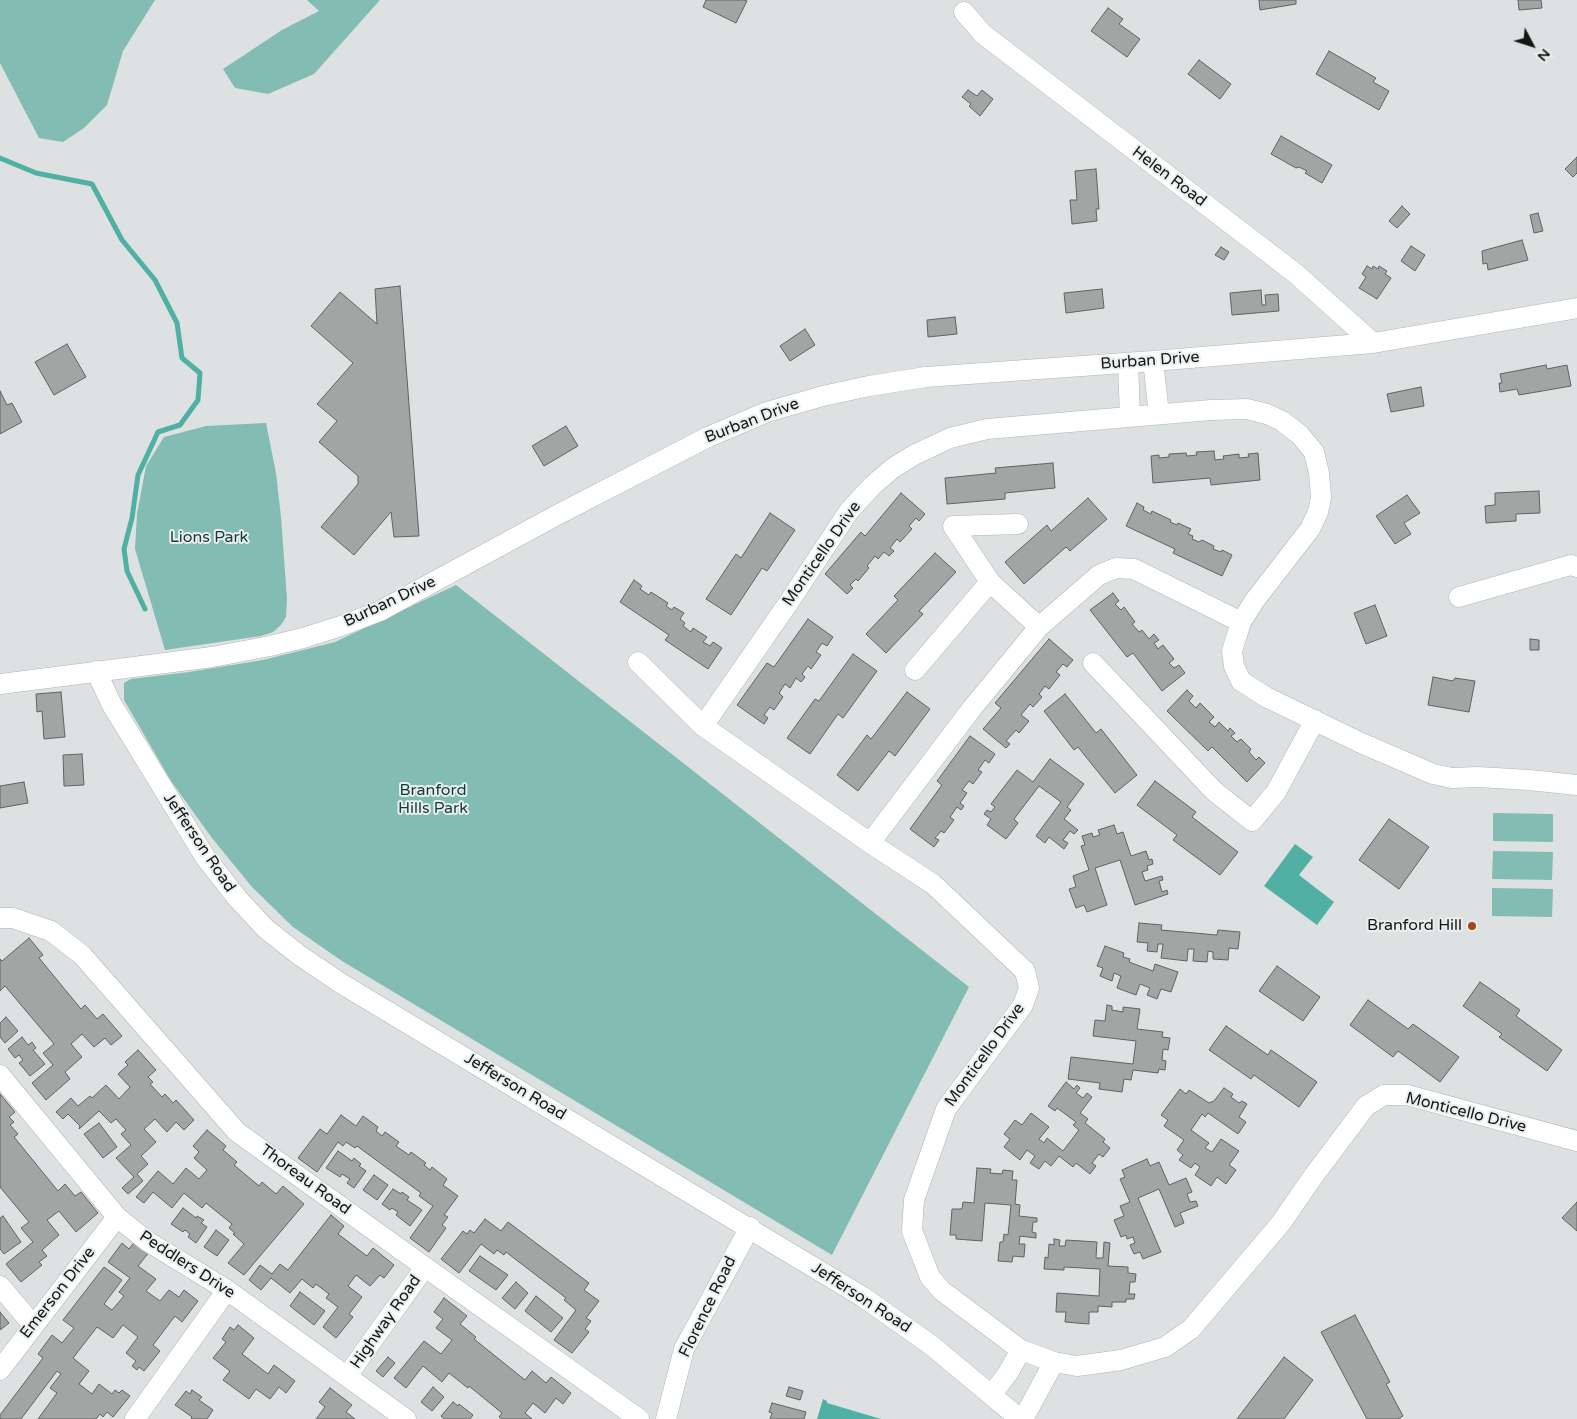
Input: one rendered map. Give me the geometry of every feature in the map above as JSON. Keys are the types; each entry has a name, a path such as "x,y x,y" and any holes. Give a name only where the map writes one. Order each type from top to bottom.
{"street":[{"name":"Helen Road","path":"964,12 983,34 1295,273 1373,343"},
{"name":"Burban Drive","path":"0,684 212,656 303,638 341,626 380,611 659,461 708,437 767,412 824,396 869,386 926,377 1373,343 1577,308"},
{"path":"1153,361 1158,414"},
{"path":"1128,363 1130,416"},
{"name":"Monticello Drive","path":"703,726 789,602 848,511 872,484 914,455 950,438 986,429 1130,416 1247,409 1282,421 1300,435 1314,452 1319,473 1321,496 1318,512 1310,529 1240,622 1232,651 1234,666 1241,681 1266,697 1359,742 1433,774 1452,778 1478,777 1577,785"},
{"path":"1018,524 953,526 990,582 1039,627"},
{"path":"1459,597 1563,567 1571,565 1577,567"},
{"path":"870,843 973,707 1039,627 1099,575 1116,568 1134,569 1240,622"},
{"path":"915,670 990,582"},
{"name":"Monticello Drive","path":"638,662 703,726 870,843 933,884 1025,971 1029,988 1024,1005 946,1109 914,1200 912,1231 930,1277 942,1291 1021,1350 1054,1362 1077,1366 1121,1360 1165,1348 1191,1329 1281,1223 1366,1106 1384,1095 1407,1095 1577,1141"},
{"path":"1093,662 1214,791 1252,821 1276,792 1316,720"},
{"name":"Jefferson Road","path":"96,671 112,704 205,857 238,899 266,929 342,984 863,1296 931,1344 1022,1419"},
{"name":"Thoreau Road","path":"0,918 13,918 51,931 82,955 237,1132 639,1419"},
{"name":"Peddlers Drive","path":"0,1075 117,1217 147,1241 227,1290 406,1419"},
{"name":"Emerson Drive","path":"0,1370 117,1217"},
{"name":"Florence Road","path":"666,1419 684,1349 750,1228"},
{"name":"Highway Road","path":"348,1376 425,1267"},
{"path":"0,1286 33,1325"},
{"path":"135,1419 227,1290"},
{"path":"992,1394 1008,1373 1021,1350"},
{"path":"1022,1419 1054,1362"}],"green space":[{"path":"0,0 155,0 123,51 107,105 84,128 63,142 39,138 0,63"},
{"path":"307,0 380,0 314,74 268,94 235,88 223,69 282,30 319,11"},
{"name":"Lions Park","path":"266,423 276,473 281,517 287,599 286,617 273,632 261,636 165,650 135,549 137,514 146,466 164,437 206,426"},
{"name":"Branford Hills Park","path":"456,585 969,987 832,1255 342,961 293,927 252,887 212,838 171,781 124,700 124,683 131,679 263,660 335,642"},
{"path":"1493,813 1553,814 1553,842 1493,841"},
{"path":"1493,851 1553,852 1552,880 1492,879"},
{"path":"1492,888 1553,889 1552,917 1492,916"}],"shaded area":[{"path":"1295,844 1313,857 1299,875 1334,902 1317,925 1264,886"},
{"path":"823,1399 827,1403 881,1419 817,1419"}],"building":[{"path":"706,0 747,1 736,23 703,7"},
{"path":"1259,0 1296,0 1296,4 1260,10"},
{"path":"1518,0 1541,0 1542,8 1519,10"},
{"path":"1108,8 1123,19 1119,24 1140,39 1127,57 1091,31"},
{"path":"1329,51 1376,78 1373,82 1389,91 1379,110 1316,74"},
{"path":"1199,60 1231,84 1220,99 1188,74"},
{"path":"968,90 977,96 982,90 993,99 980,116 969,106 971,104 962,97"},
{"path":"1281,136 1332,165 1322,183 1305,173 1307,171 1299,167 1296,168 1271,154"},
{"path":"1577,157 1577,173 1573,177 1565,169"},
{"path":"1096,169 1099,209 1096,209 1097,221 1072,224 1070,200 1077,200 1075,171"},
{"path":"1402,206 1410,214 1397,228 1389,221"},
{"path":"1538,213 1543,231 1534,233 1530,215"},
{"path":"1522,240 1528,260 1488,270 1487,263 1483,264 1482,251"},
{"path":"1411,246 1425,255 1415,271 1401,261"},
{"path":"1221,247 1229,252 1224,260 1215,255"},
{"path":"1367,266 1372,269 1373,266 1378,269 1379,266 1387,271 1385,274 1391,278 1377,299 1359,288 1366,277 1362,274"},
{"path":"400,286 419,536 394,537 391,512 354,555 321,527 358,484 358,476 319,442 337,421 317,404 353,363 311,326 340,292 377,324 375,289"},
{"path":"1102,289 1104,308 1066,313 1064,293"},
{"path":"1261,290 1262,305 1266,305 1265,295 1278,294 1279,311 1232,315 1230,293"},
{"path":"955,317 957,334 928,337 927,320"},
{"path":"805,329 815,345 790,361 780,346"},
{"path":"67,344 86,377 54,395 35,362"},
{"path":"1546,365 1547,369 1567,365 1571,386 1519,395 1517,389 1500,392 1499,383 1502,383 1500,374"},
{"path":"1421,387 1424,406 1391,412 1387,394"},
{"path":"0,391 7,405 12,403 22,422 0,434"},
{"path":"566,426 578,446 544,466 532,446"},
{"path":"1214,451 1215,460 1224,459 1223,456 1239,454 1239,458 1249,457 1248,454 1258,453 1260,480 1211,485 1210,478 1153,483 1151,456 1159,455 1159,458 1169,457 1169,454 1186,453 1187,456 1197,455 1196,452"},
{"path":"1053,463 1055,488 1005,493 1005,499 947,504 945,478 996,473 995,468"},
{"path":"1539,491 1540,513 1516,514 1516,521 1486,523 1485,506 1495,505 1495,493"},
{"path":"901,493 925,514 919,521 916,518 909,526 912,529 900,542 897,539 890,548 894,551 889,556 884,552 878,559 875,556 867,566 869,568 858,581 856,579 850,585 853,588 847,594 825,574 861,532 865,536"},
{"path":"1407,495 1420,513 1404,523 1411,534 1395,544 1376,516"},
{"path":"1088,498 1107,519 1070,551 1066,547 1024,584 1005,562 1047,525 1051,531"},
{"path":"1137,503 1144,507 1143,510 1151,514 1152,511 1171,520 1170,522 1177,525 1178,523 1191,529 1188,534 1193,536 1192,539 1199,542 1202,540 1214,546 1213,549 1221,552 1222,550 1232,555 1222,576 1173,553 1175,549 1126,526"},
{"path":"770,513 795,530 767,571 762,568 731,615 706,599 736,554 741,558"},
{"path":"935,553 956,572 919,611 923,614 886,653 866,634 898,600 894,596"},
{"path":"634,580 642,586 640,589 649,595 651,592 668,603 666,606 672,610 674,607 684,613 680,619 685,623 683,626 691,632 693,628 707,637 703,642 710,646 713,642 722,648 708,669 665,640 669,635 620,602"},
{"path":"1113,593 1119,601 1115,604 1121,610 1124,607 1135,622 1132,624 1139,632 1142,630 1149,639 1154,634 1159,640 1154,643 1158,649 1163,645 1174,659 1169,663 1174,668 1179,665 1185,673 1162,691 1133,653 1127,657 1090,610"},
{"path":"1375,605 1387,636 1366,644 1354,613"},
{"path":"808,619 833,637 827,646 822,643 816,652 821,655 811,669 808,666 802,674 805,677 801,682 796,678 790,688 785,684 779,693 783,697 774,710 770,707 764,715 768,718 764,724 737,705 767,663 774,667"},
{"path":"1049,639 1073,660 1067,667 1063,664 1056,672 1060,675 1049,689 1045,686 1039,694 1042,697 1033,707 1030,704 1021,715 1029,721 1019,733 1016,730 1006,741 1010,744 1006,748 983,729 1001,708 995,703"},
{"path":"1530,639 1539,640 1539,650 1530,650"},
{"path":"853,654 877,671 843,718 838,714 810,754 787,738 815,699 819,701"},
{"path":"1433,677 1453,681 1455,678 1475,681 1469,712 1428,705"},
{"path":"1187,690 1193,696 1189,701 1196,708 1200,703 1214,717 1209,722 1215,727 1219,722 1228,731 1230,728 1235,733 1231,736 1237,742 1241,739 1251,749 1249,752 1256,760 1259,757 1265,763 1247,782 1212,747 1208,751 1167,711"},
{"path":"61,692 65,737 44,739 42,711 37,712 36,694"},
{"path":"907,692 930,709 895,756 889,751 858,791 837,775 867,735 871,739"},
{"path":"1065,694 1096,733 1101,729 1137,775 1115,793 1078,747 1074,750 1044,711"},
{"path":"970,736 995,754 989,763 985,760 978,770 982,772 973,784 969,781 962,790 967,793 960,803 964,806 961,810 957,807 950,817 954,820 944,833 941,831 935,838 939,840 934,847 910,829 942,785 937,781"},
{"path":"82,754 84,785 64,786 63,755"},
{"path":"1050,759 1084,784 1067,807 1071,810 1064,819 1078,830 1074,834 1070,831 1063,840 1068,843 1064,849 1049,837 1045,843 1036,836 1061,802 1039,786 1014,819 1018,823 1006,839 987,825 991,819 984,814 987,810 991,812 995,807 991,804 1017,770 1033,782"},
{"path":"1155,781 1196,812 1192,817 1238,852 1220,875 1173,840 1177,835 1137,805"},
{"path":"24,782 28,803 0,808 0,786"},
{"path":"1389,819 1429,847 1399,889 1359,860"},
{"path":"1114,825 1117,834 1123,832 1131,856 1146,851 1149,860 1152,859 1153,864 1147,866 1148,870 1142,872 1145,881 1162,876 1163,880 1159,881 1162,892 1167,890 1168,894 1135,905 1120,860 1095,868 1107,905 1087,912 1084,905 1076,908 1069,889 1076,887 1073,876 1089,870 1081,846 1085,845 1082,836 1092,833 1093,837 1100,835 1098,830"},
{"path":"1139,923 1162,925 1161,930 1217,935 1218,930 1240,932 1238,949 1229,948 1228,960 1213,959 1213,952 1208,951 1207,962 1193,961 1194,949 1188,949 1187,961 1161,958 1163,944 1158,944 1157,952 1147,951 1148,943 1137,942"},
{"path":"29,938 43,955 39,958 81,1009 85,1005 97,1019 103,1014 122,1036 111,1045 105,1038 94,1047 82,1034 71,1044 82,1057 65,1072 70,1079 46,1100 32,1083 53,1065 43,1053 54,1044 5,986 0,991 0,959 2,961"},
{"path":"1105,946 1124,953 1123,957 1130,959 1129,962 1153,971 1155,964 1178,972 1171,992 1161,989 1157,999 1147,995 1150,988 1140,984 1136,995 1117,988 1121,976 1114,973 1112,981 1100,976 1103,968 1097,966"},
{"path":"1277,966 1320,997 1303,1021 1259,991"},
{"path":"1480,982 1520,1010 1516,1016 1562,1050 1547,1071 1499,1037 1502,1034 1463,1006"},
{"path":"1368,1000 1408,1029 1413,1024 1459,1057 1440,1082 1398,1051 1393,1057 1350,1025"},
{"path":"1107,1005 1112,1006 1112,1010 1123,1012 1123,1007 1140,1009 1137,1029 1163,1032 1162,1037 1170,1038 1168,1050 1163,1049 1162,1060 1166,1061 1165,1070 1159,1069 1158,1073 1133,1070 1131,1080 1124,1079 1122,1092 1099,1089 1100,1083 1068,1079 1071,1057 1133,1064 1136,1041 1093,1036 1095,1020 1105,1021"},
{"path":"6,1017 18,1031 5,1043 0,1037 0,1023"},
{"path":"1226,1026 1268,1055 1271,1050 1317,1082 1299,1107 1254,1075 1251,1079 1209,1050"},
{"path":"22,1037 28,1045 32,1042 36,1048 33,1050 45,1064 30,1076 19,1063 23,1060 19,1055 15,1058 8,1049"},
{"path":"138,1050 156,1070 148,1077 153,1082 150,1084 162,1097 165,1094 173,1103 176,1100 194,1120 184,1130 176,1122 167,1132 155,1119 144,1129 156,1142 141,1156 148,1164 137,1174 143,1181 128,1194 122,1188 134,1177 116,1158 131,1145 121,1134 126,1130 116,1119 111,1123 99,1111 79,1129 80,1126 68,1114 63,1119 56,1112 71,1098 78,1106 90,1096 92,1098 106,1085 119,1099 130,1087 118,1074 128,1065 125,1062"},
{"path":"1066,1082 1074,1089 1077,1085 1080,1088 1076,1093 1083,1098 1087,1093 1092,1097 1080,1113 1088,1119 1085,1123 1105,1139 1103,1142 1110,1148 1103,1157 1099,1154 1092,1163 1096,1166 1090,1174 1076,1163 1073,1167 1059,1156 1051,1166 1045,1161 1039,1169 1030,1163 1035,1156 1027,1150 1020,1160 1004,1147 1010,1139 1004,1134 1015,1120 1022,1125 1031,1113 1049,1127 1039,1139 1044,1143 1047,1138 1063,1151 1079,1130 1073,1125 1076,1122 1057,1108 1055,1111 1048,1106"},
{"path":"1224,1088 1233,1094 1231,1097 1239,1103 1242,1101 1247,1104 1239,1117 1246,1122 1238,1134 1208,1113 1205,1117 1202,1114 1191,1130 1209,1143 1205,1148 1212,1152 1221,1139 1239,1151 1229,1165 1236,1170 1226,1184 1217,1177 1211,1186 1195,1175 1200,1167 1195,1163 1191,1168 1179,1160 1183,1155 1177,1150 1184,1140 1164,1126 1168,1120 1161,1115 1180,1089 1186,1094 1189,1090 1209,1103 1214,1101"},
{"path":"0,1094 15,1112 9,1117 14,1122 10,1125 18,1134 14,1137 58,1191 65,1184 75,1196 81,1192 98,1213 76,1232 59,1211 47,1220 59,1235 42,1250 47,1256 39,1262 42,1265 21,1282 6,1264 33,1242 21,1228 29,1222 0,1187"},
{"path":"341,1115 356,1126 363,1116 378,1127 376,1131 382,1136 385,1132 399,1142 396,1146 409,1155 411,1152 426,1163 424,1165 430,1170 432,1167 447,1179 443,1185 458,1196 444,1215 448,1217 442,1225 446,1228 429,1252 410,1238 433,1206 419,1196 421,1193 357,1146 355,1148 346,1142 343,1146 338,1142 317,1172 298,1158 320,1129 327,1134"},
{"path":"99,1123 117,1147 103,1158 84,1134"},
{"path":"207,1130 226,1146 223,1150 237,1162 234,1165 259,1186 262,1182 276,1194 283,1186 304,1204 244,1275 228,1263 244,1244 229,1228 232,1224 206,1203 202,1208 184,1193 172,1208 153,1192 144,1203 136,1197 158,1171 173,1184 186,1168 199,1179 207,1170 194,1158 199,1152 193,1146"},
{"path":"338,1151 352,1161 354,1158 361,1164 359,1166 366,1171 354,1188 347,1183 350,1179 342,1174 340,1177 326,1168"},
{"path":"1147,1159 1150,1166 1159,1162 1169,1185 1186,1178 1192,1192 1187,1194 1190,1202 1196,1201 1198,1206 1180,1213 1184,1223 1175,1227 1159,1189 1138,1198 1161,1252 1143,1259 1140,1252 1134,1254 1130,1245 1135,1243 1133,1237 1127,1239 1126,1235 1121,1237 1114,1220 1124,1216 1120,1206 1130,1202 1120,1179 1125,1177 1122,1170"},
{"path":"977,1168 991,1169 990,1173 1002,1174 1003,1170 1013,1171 1012,1180 1017,1180 1015,1204 1020,1205 1019,1216 1037,1218 1037,1222 1033,1222 1032,1232 1036,1233 1036,1238 1020,1236 1019,1244 1025,1244 1024,1257 1013,1256 1012,1262 998,1261 1000,1242 1003,1242 1004,1234 1008,1235 1011,1205 985,1203 982,1241 956,1239 956,1235 950,1235 952,1209 962,1209 963,1202 974,1203"},
{"path":"374,1175 388,1185 377,1200 363,1190"},
{"path":"393,1189 409,1197 407,1200 422,1210 410,1226 396,1215 398,1212 392,1208 390,1210 382,1204"},
{"path":"1577,1202 1577,1231 1562,1218"},
{"path":"183,1208 196,1218 197,1216 204,1220 201,1223 207,1227 196,1243 188,1237 190,1234 185,1230 183,1232 171,1224"},
{"path":"331,1215 344,1226 338,1234 367,1256 373,1248 394,1265 384,1278 380,1275 370,1286 356,1275 348,1286 362,1297 349,1314 353,1317 336,1338 323,1327 338,1307 326,1298 329,1294 316,1284 313,1288 302,1279 290,1293 271,1278 261,1290 249,1280 260,1265 272,1274 280,1264 288,1270"},
{"path":"3,1216 21,1242 4,1254 0,1249 0,1218"},
{"path":"485,1219 501,1231 508,1222 589,1283 584,1290 599,1301 586,1318 591,1321 585,1329 589,1332 572,1353 554,1340 576,1310 564,1300 566,1298 506,1252 504,1255 497,1250 494,1254 481,1244 459,1273 441,1259 463,1231 467,1234 470,1230 474,1233"},
{"path":"216,1230 229,1240 217,1256 204,1247"},
{"path":"1054,1239 1060,1240 1059,1246 1065,1246 1066,1240 1097,1242 1096,1258 1103,1258 1104,1242 1110,1243 1108,1266 1128,1267 1128,1273 1136,1274 1135,1282 1130,1282 1129,1294 1135,1294 1134,1299 1126,1299 1126,1302 1112,1302 1112,1307 1098,1306 1098,1312 1089,1312 1089,1324 1065,1322 1066,1312 1056,1312 1057,1293 1099,1296 1100,1269 1064,1267 1064,1270 1044,1269 1045,1257 1048,1258 1049,1244 1054,1245"},
{"path":"136,1240 150,1251 138,1266 156,1279 146,1291 160,1301 169,1290 179,1297 184,1290 198,1301 182,1322 175,1316 153,1345 160,1351 144,1371 139,1367 137,1370 132,1366 136,1361 126,1353 138,1337 123,1325 113,1338 97,1327 73,1358 89,1371 79,1384 92,1394 99,1384 112,1394 115,1390 119,1393 122,1390 130,1396 113,1417 107,1412 103,1417 100,1414 96,1419 38,1419 57,1393 50,1388 61,1374 57,1371 21,1419 0,1419 0,1415 43,1358 38,1354 52,1335 62,1343 74,1328 63,1320 104,1267 122,1280 104,1304 112,1310 124,1296 119,1292 130,1278 108,1262 122,1243 129,1249"},
{"path":"480,1256 508,1275 496,1290 469,1271"},
{"path":"516,1282 528,1293 515,1309 502,1298"},
{"path":"300,1292 325,1311 314,1325 290,1306"},
{"path":"536,1296 563,1318 551,1332 525,1311"},
{"path":"444,1298 467,1316 460,1324 476,1337 474,1339 525,1380 532,1371 546,1383 551,1377 571,1393 563,1404 556,1398 545,1413 533,1403 525,1413 532,1419 502,1419 499,1417 502,1413 469,1386 468,1388 449,1373 442,1382 423,1366 406,1388 394,1378 424,1341 441,1354 452,1340 436,1328 443,1319 434,1312"},
{"path":"0,1312 9,1323 0,1330"},
{"path":"1355,1315 1390,1382 1386,1384 1403,1416 1398,1419 1367,1419 1321,1332"},
{"path":"238,1325 254,1338 242,1354 268,1374 274,1365 295,1381 286,1393 279,1387 270,1399 256,1389 249,1399 223,1380 230,1371 213,1358 226,1342 222,1339 230,1327 234,1330"},
{"path":"388,1357 395,1363 383,1377 376,1371"},
{"path":"1284,1357 1313,1380 1284,1419 1237,1419"},
{"path":"433,1387 444,1397 432,1411 421,1402"},
{"path":"789,1387 803,1391 800,1400 786,1396"},
{"path":"330,1388 352,1405 346,1412 355,1419 316,1419 325,1407 319,1402"},
{"path":"192,1390 202,1397 199,1400 213,1410 207,1419 191,1419 192,1417 175,1405 186,1391 190,1394"},
{"path":"453,1402 458,1406 459,1404 473,1415 470,1419 444,1419 441,1416"},
{"path":"772,1403 806,1412 804,1419 770,1419 772,1413 769,1412"}],"waterway":[{"path":"0,158 36,173 92,184 122,240 155,280 177,323 182,358 200,373 198,400 180,425 158,432 138,475 132,518 124,549 127,571 145,609"}],"place":[{"name":"Branford Hill","path":"1472,926"}]}
